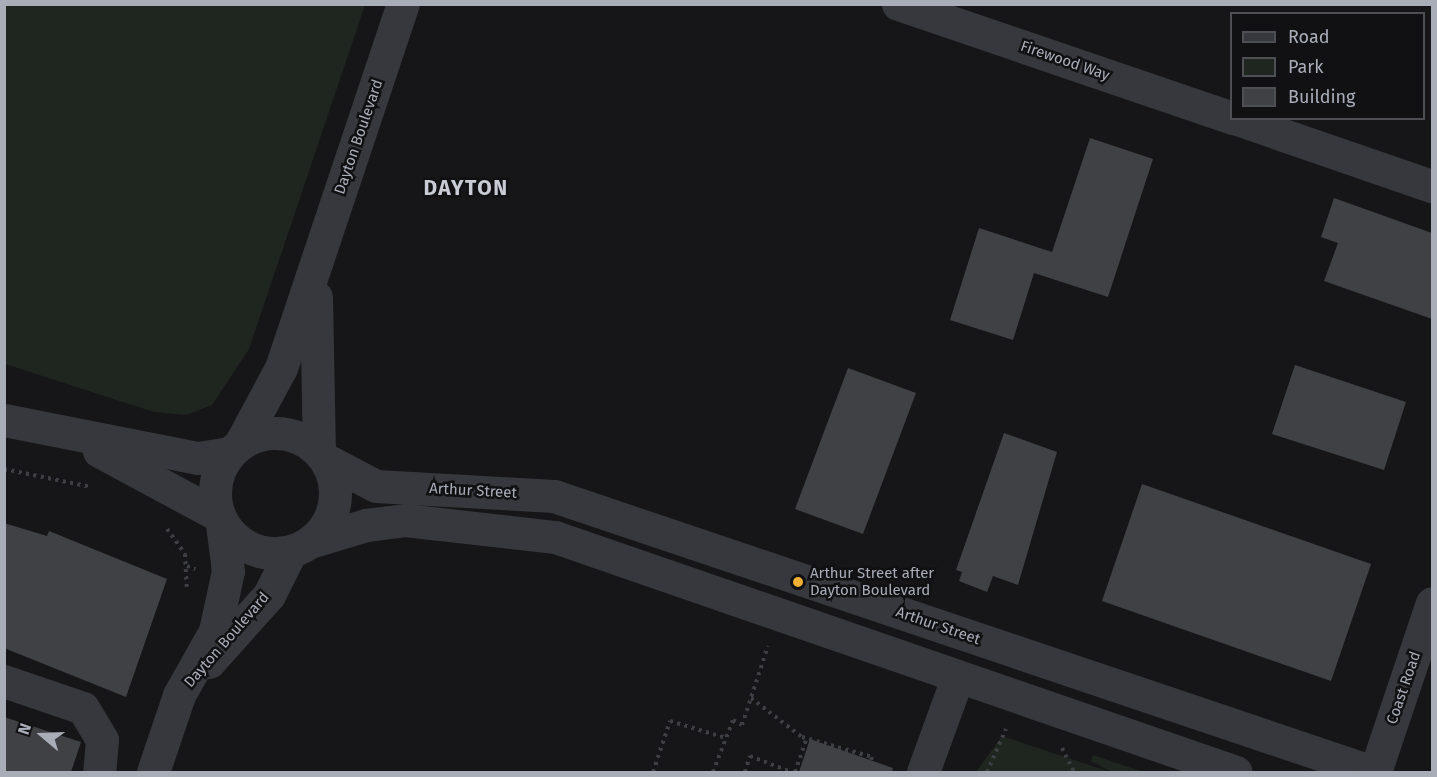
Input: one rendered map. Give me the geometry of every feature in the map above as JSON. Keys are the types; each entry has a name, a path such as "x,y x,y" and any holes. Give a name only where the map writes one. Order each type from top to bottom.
{"street":[{"name":"Dayton Boulevard","path":"235,448 281,368 403,4"},
{"name":"Firewood Way","path":"898,4 1230,117"},
{"name":"Firewood Way","path":"1239,120 1432,186"},
{"name":"Dayton Boulevard","path":"314,269 322,456"},
{"path":"4,420 198,458 235,448 274,432 299,437 322,456 334,483 334,505 301,547"},
{"path":"60,432 220,519 256,551 301,547 366,525 405,520 555,537 1236,772"},
{"path":"220,519 216,482 235,448"},
{"name":"Arthur Street","path":"322,456 376,486 554,496 1374,772"},
{"name":"Dayton Boulevard","path":"153,772 179,695 215,631 226,580 220,519"},
{"name":"Dayton Boulevard","path":"179,695 269,595 301,547"},
{"name":"Coast Road","path":"1374,772 1432,603"},
{"path":"923,772 958,676"},
{"path":"4,681 83,708 102,740 99,772"}],"path":[{"path":"4,469 100,492"},
{"path":"162,524 185,554 187,593"},
{"path":"187,566 226,580"},
{"path":"713,772 733,720 742,725 771,636"},
{"path":"751,698 807,738 872,757 867,772"},
{"path":"652,772 670,721 726,738"},
{"path":"987,772 1006,729"},
{"path":"744,772 750,756 793,772 807,738"}],"green space":[{"path":"5,4 365,5 249,349 212,405 186,415 154,412 5,364"},
{"path":"1002,736 1110,772 976,772"},
{"path":"1093,755 1143,772 1112,772 1091,761"}],"building":[{"path":"1090,138 1153,159 1108,297 1034,273 1013,340 950,320 979,228 1052,252"},
{"path":"1334,198 1432,233 1432,319 1324,281 1338,243 1321,237"},
{"path":"1295,365 1406,402 1384,470 1272,434"},
{"path":"848,368 916,393 863,534 795,509"},
{"path":"1004,433 1057,452 1018,585 993,576 987,592 959,581 962,572 956,570"},
{"path":"1142,484 1371,564 1331,681 1102,601"},
{"path":"4,523 47,536 49,531 167,579 126,697 4,648"},
{"path":"4,717 81,742 71,772 4,772"},
{"path":"810,739 893,768 892,772 799,772"}],"place":[{"name":"Arthur Street after Dayton Boulevard","path":"798,582"}],"district":[{"name":"DAYTON","path":"466,188"}]}
